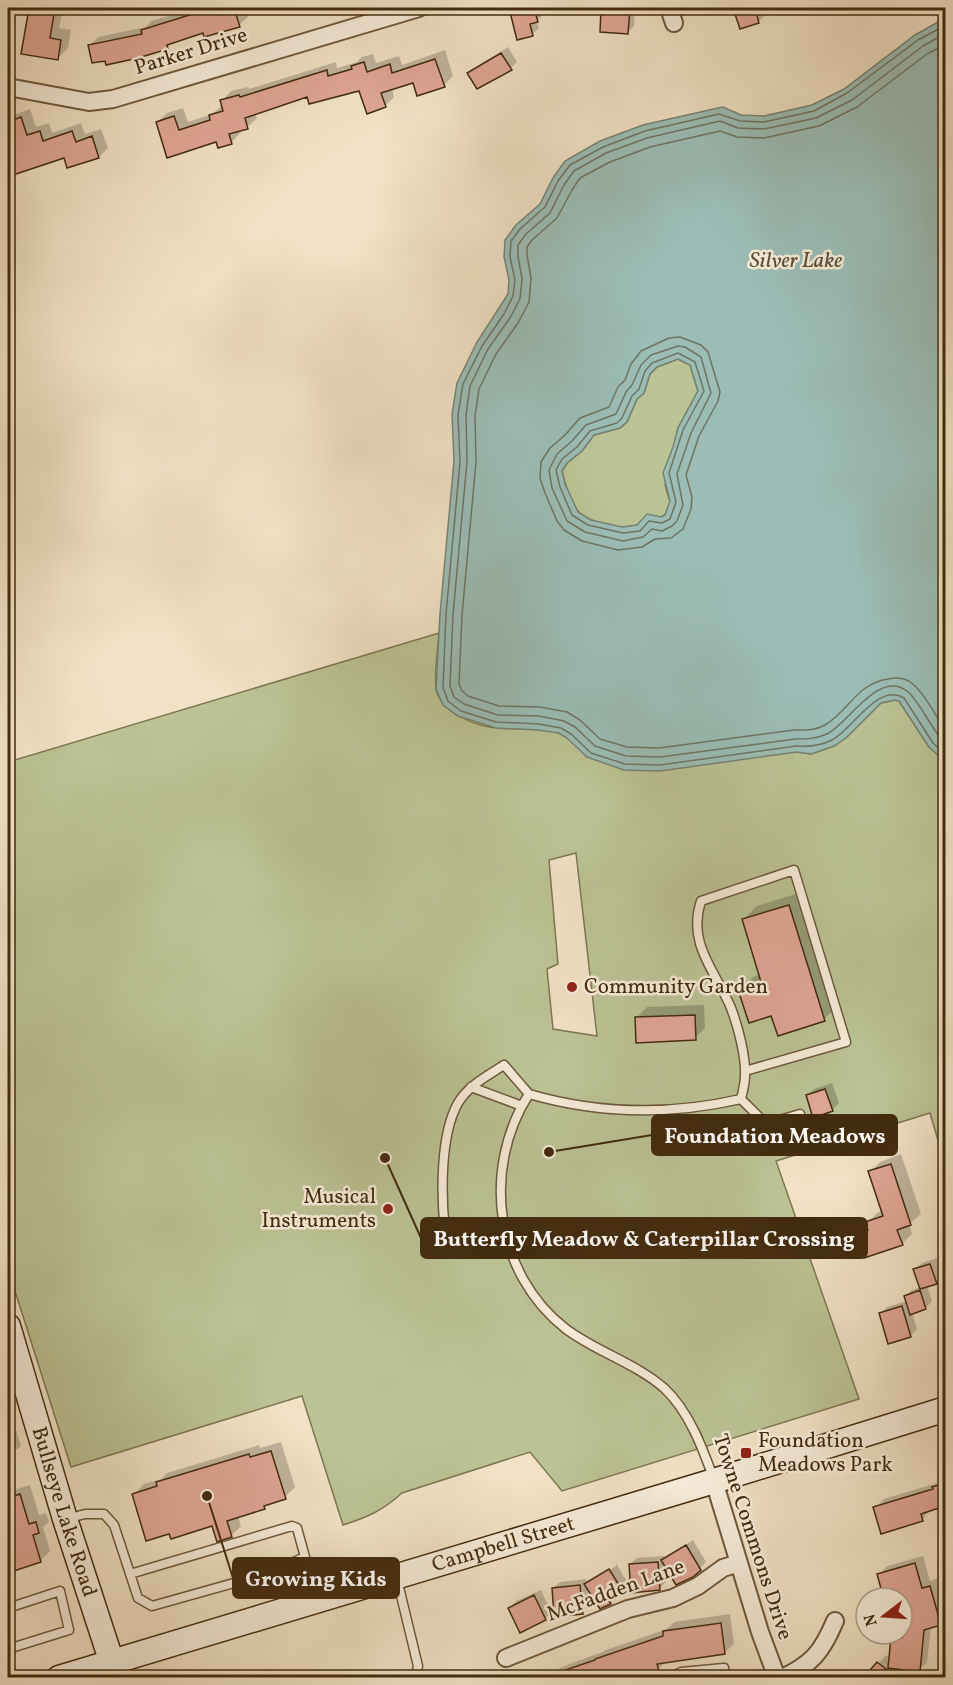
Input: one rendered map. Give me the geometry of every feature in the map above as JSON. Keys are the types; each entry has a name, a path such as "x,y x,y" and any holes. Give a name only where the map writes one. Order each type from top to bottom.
{"main road":[{"name":"Bullseye Lake Road","path":"8,1326 114,1669"},
{"name":"Campbell Street","path":"59,1677 114,1669 316,1600 945,1409"}],"street":[{"name":"Parker Drive","path":"8,87 89,102 113,99 420,8"},
{"name":"Towne Commons Drive","path":"714,1480 760,1632 780,1677"},
{"name":"McFadden Lane","path":"506,1658 628,1609 679,1596 723,1568 739,1563"},
{"path":"780,1677 812,1661 825,1644 835,1621"}],"lane":[{"path":"741,1099 745,1071 743,1051 732,1009 707,962 698,939 696,915 701,901 794,870 846,1042 745,1071"},
{"path":"445,1231 442,1187 446,1146 452,1117 458,1103 471,1087 504,1065 529,1094 586,1108 650,1110 717,1104 741,1099"},
{"path":"471,1087 522,1106"},
{"name":"Towne Commons Drive","path":"529,1094 522,1106 506,1153 501,1179 504,1232 515,1263 535,1298 568,1330 645,1374 666,1390 686,1418 705,1455 714,1480"},
{"path":"741,1099 766,1124 800,1114"},
{"path":"66,1519 85,1514 104,1514 114,1525 138,1598 152,1606 266,1574 305,1557"},
{"path":"131,1576 292,1526 297,1528 316,1600"},
{"path":"396,1575 418,1666 416,1676 413,1677"},
{"path":"8,1608 60,1591 69,1630 8,1649"},
{"path":"670,1677 681,1672 724,1668 726,1677"}],"green space":[{"path":"678,359 690,365 698,391 678,428 665,485 670,502 665,515 635,526 619,527 606,525 580,514 572,501 562,471 567,463 582,451 594,435 620,428 627,422 637,399 644,393 650,374 657,367"},
{"path":"439,633 436,689 439,698 452,712 471,722 490,727 559,733 571,740 587,757 797,752 811,754 834,746 847,737 881,703 899,701 929,747 945,761 945,1164 930,1113 776,1161 859,1399 562,1491 530,1452 402,1493 374,1513 343,1525 302,1396 71,1467 8,1269 8,762","holes":["576,853 597,1036 553,1029 547,969 558,964 549,860"]}],"water":[{"name":"Silver Lake","path":"945,18 945,761 929,747 899,701 895,700 881,703 847,737 834,746 811,754 797,752 660,771 624,770 587,757 559,733 496,728 458,716 443,705 436,689 440,614 454,461 452,414 457,383 477,342 508,294 509,280 504,257 505,240 516,225 540,204 553,178 565,161 600,141 643,125 723,107 741,115 764,116 812,105 844,89 915,35","holes":["678,359 690,365 698,391 678,428 663,473 670,501 665,515 661,517 647,514 637,525 622,527 591,520 578,512 565,484 562,471 567,463 582,451 594,435 620,428 627,422 637,399 644,393 650,374 657,367"]}],"building":[{"path":"29,8 55,8 50,38 61,40 58,60 21,54"},
{"path":"212,8 234,8 240,27 204,37 203,33 167,45 168,49 138,58 106,65 105,61 92,63 88,45 142,34 141,30"},
{"path":"509,8 534,8 538,22 530,24 533,36 517,40"},
{"path":"601,8 630,8 628,34 600,32"},
{"path":"733,8 755,8 759,23 740,29"},
{"path":"501,53 512,70 477,89 467,73"},
{"path":"435,59 445,87 417,96 413,83 381,93 386,107 367,114 359,91 309,104 307,97 245,118 248,129 229,134 232,144 218,148 216,142 167,158 156,122 174,116 179,130 210,120 209,115 223,111 220,100 239,95 240,97 327,70 328,76 352,69 351,66 364,62 367,72 390,64 392,73"},
{"path":"21,117 27,135 40,131 43,141 72,131 76,142 92,136 99,158 67,168 64,158 13,175 8,159 8,122"},
{"path":"789,905 825,1021 778,1036 771,1016 749,1023 738,990 761,982 742,919"},
{"path":"695,1015 696,1040 636,1043 635,1017"},
{"path":"825,1089 833,1111 813,1118 806,1095"},
{"path":"891,1164 911,1225 897,1230 903,1245 864,1258 856,1234 868,1230 865,1222 883,1216 868,1171"},
{"path":"930,1264 937,1284 920,1289 913,1269"},
{"path":"920,1290 926,1309 910,1315 904,1296"},
{"path":"902,1306 911,1337 888,1344 879,1313"},
{"path":"271,1451 286,1499 264,1506 265,1509 227,1521 232,1537 217,1542 212,1526 171,1539 169,1534 146,1541 132,1494 157,1486 156,1482 249,1454 250,1457"},
{"path":"945,1483 945,1520 943,1521 939,1508 921,1514 923,1521 881,1534 873,1507 933,1489 932,1487"},
{"path":"20,1494 29,1524 36,1522 39,1533 33,1535 41,1562 8,1573 8,1498"},
{"path":"686,1545 701,1570 693,1577 676,1585 661,1560"},
{"path":"658,1562 660,1590 631,1593 629,1564"},
{"path":"915,1563 922,1588 930,1586 941,1625 924,1630 920,1672 888,1668 890,1646 914,1646 914,1586 880,1586 877,1574"},
{"path":"609,1569 624,1593 609,1601 611,1604 600,1609 584,1584"},
{"path":"580,1585 583,1614 554,1617 552,1588"},
{"path":"534,1595 546,1620 520,1633 508,1608"},
{"path":"721,1623 725,1654 657,1664 659,1671 639,1677 551,1677 551,1675 663,1636 663,1631"},
{"path":"877,1662 896,1677 864,1677"}],"place":[{"name":"Community Garden","path":"572,987"},
{"name":"Foundation Meadows","path":"549,1152"},
{"name":"Butterfly Meadow & Caterpillar Crossing","path":"385,1158"},
{"name":"Musical Instruments","path":"388,1209"},
{"name":"Foundation Meadows Park","path":"746,1453"},
{"name":"Growing Kids","path":"207,1496"}]}
